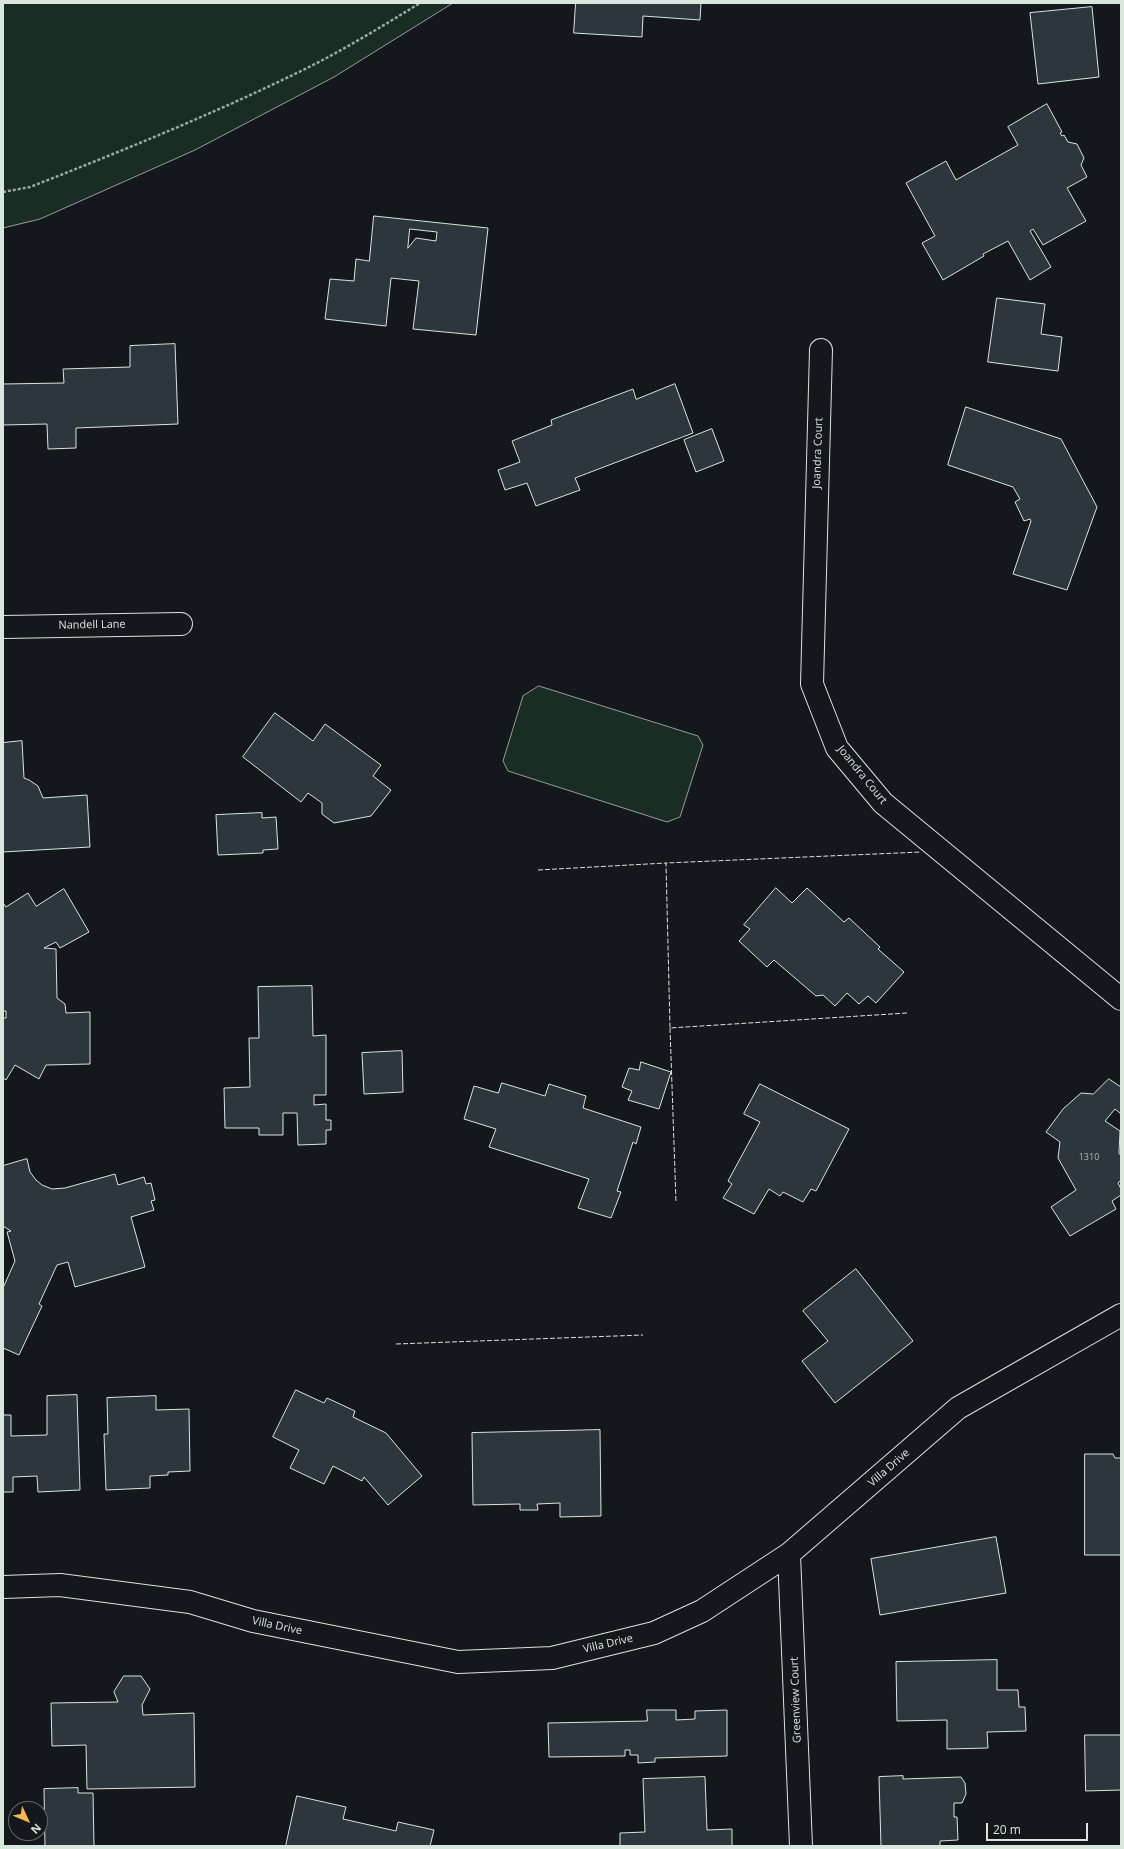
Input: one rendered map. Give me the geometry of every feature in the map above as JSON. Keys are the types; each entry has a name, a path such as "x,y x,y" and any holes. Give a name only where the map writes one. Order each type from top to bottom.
{"street":[{"name":"Joandra Court","path":"821,350 812,684 837,748 883,803 1121,999"},
{"name":"Nandell Lane","path":"3,627 181,624"},
{"name":"Villa Drive","path":"3,1587 60,1585 190,1602 253,1621 458,1662 552,1658 654,1634 702,1611 790,1554 958,1408 1121,1315"},
{"name":"Greenview Court","path":"790,1554 801,1846"}],"path":[{"path":"3,192 30,187 185,124 302,70 369,34 420,3"}],"green space":[{"path":"3,3 453,3 334,77 195,150 40,219 3,228"},
{"path":"539,686 698,736 703,745 680,817 667,822 508,771 503,761 523,696"}],"building":[{"path":"576,3 701,3 700,20 643,16 642,37 574,33"},
{"path":"1092,7 1099,77 1038,84 1030,13"},
{"path":"1047,104 1062,132 1060,133 1062,136 1064,135 1068,142 1077,144 1084,158 1081,165 1087,177 1067,188 1086,221 1043,245 1033,229 1030,231 1051,267 1030,280 1008,241 983,254 984,256 943,280 922,243 935,236 906,183 946,161 956,180 1018,145 1008,127"},
{"path":"374,216 488,228 476,335 413,329 419,281 391,278 386,326 325,319 330,279 354,281 356,259 369,261","holes":["410,229 437,232 436,241 416,238 408,248"]},
{"path":"997,298 1045,304 1041,334 1062,337 1058,371 988,362"},
{"path":"175,344 178,424 76,428 76,448 48,449 47,424 3,425 3,384 64,383 63,369 130,367 130,346"},
{"path":"675,384 693,433 575,478 580,490 536,506 527,483 505,490 498,470 520,462 512,441 552,425 551,420 633,389 636,399"},
{"path":"966,407 1061,439 1097,507 1067,590 1013,574 1031,521 1030,519 1024,521 1015,502 1020,499 1013,487 948,465"},
{"path":"712,429 724,461 696,472 684,440"},
{"path":"275,713 313,741 325,724 381,765 373,776 391,790 371,816 334,823 322,814 322,803 308,793 301,802 243,757"},
{"path":"22,741 24,778 38,786 43,798 87,795 90,847 3,852 3,743"},
{"path":"262,813 262,818 276,817 278,849 263,850 263,853 218,855 216,815"},
{"path":"776,888 792,903 807,888 844,922 849,918 880,947 878,949 904,972 876,1003 868,996 859,1004 847,993 835,1006 823,995 816,996 774,960 767,967 739,941 750,929 744,925"},
{"path":"64,889 89,932 60,948 56,942 44,948 56,949 57,998 65,1004 66,1013 90,1012 90,1064 46,1065 39,1079 15,1065 6,1080 3,1078 3,1018 6,1018 6,1011 3,1011 3,903 6,907 28,893 36,906"},
{"path":"312,986 313,1036 326,1035 326,1095 314,1095 314,1105 326,1104 326,1120 331,1120 331,1130 326,1130 326,1144 298,1145 297,1113 283,1113 283,1135 259,1135 259,1128 225,1128 224,1088 250,1087 249,1038 259,1038 258,987"},
{"path":"402,1051 403,1092 364,1094 362,1053"},
{"path":"641,1062 671,1072 659,1109 628,1100 632,1091 622,1087 629,1068 639,1070"},
{"path":"1109,1079 1121,1087 1121,1114 1115,1109 1105,1121 1120,1131 1119,1153 1121,1156 1121,1180 1118,1183 1121,1189 1121,1195 1112,1201 1116,1209 1070,1236 1051,1207 1076,1190 1058,1158 1060,1142 1046,1132 1063,1109 1081,1093 1093,1094"},
{"path":"502,1083 545,1096 549,1084 586,1096 583,1108 641,1127 636,1144 633,1142 617,1191 621,1192 611,1218 578,1208 589,1179 489,1147 496,1129 464,1119 474,1086 498,1093"},
{"path":"760,1084 849,1129 816,1191 811,1189 803,1202 783,1192 780,1196 769,1189 754,1214 723,1198 732,1184 728,1181 760,1122 744,1114"},
{"path":"27,1159 30,1172 36,1180 42,1185 52,1189 65,1188 115,1174 118,1185 144,1177 146,1184 151,1183 155,1200 151,1201 154,1210 131,1217 145,1267 75,1287 68,1262 57,1265 39,1304 42,1306 19,1355 3,1348 3,1288 15,1261 7,1232 11,1231 3,1226 3,1166"},
{"path":"856,1269 913,1341 835,1403 802,1361 828,1341 803,1311"},
{"path":"296,1390 324,1403 327,1398 355,1411 353,1417 386,1433 422,1476 388,1505 364,1477 362,1481 333,1466 324,1484 290,1468 299,1450 273,1437"},
{"path":"77,1395 80,1490 38,1492 37,1476 13,1477 13,1492 3,1492 3,1415 11,1415 11,1436 47,1435 47,1396"},
{"path":"156,1396 156,1410 189,1409 190,1471 168,1472 168,1475 150,1476 150,1488 106,1490 104,1434 108,1434 107,1398"},
{"path":"600,1430 601,1516 560,1517 560,1503 537,1504 538,1510 520,1510 520,1504 473,1505 472,1433"},
{"path":"1085,1454 1113,1454 1115,1458 1121,1458 1121,1555 1085,1555"},
{"path":"996,1537 1006,1593 880,1615 871,1559"},
{"path":"997,1660 997,1690 1018,1690 1019,1707 1025,1707 1026,1731 987,1732 988,1748 947,1749 947,1720 897,1721 896,1662"},
{"path":"124,1676 141,1676 150,1689 142,1705 143,1715 194,1713 195,1787 87,1789 86,1745 52,1746 51,1703 118,1702 114,1692"},
{"path":"647,1710 676,1710 676,1720 695,1719 695,1711 727,1710 727,1756 655,1758 655,1762 638,1763 638,1755 630,1755 630,1750 625,1750 625,1756 549,1757 548,1723 647,1721"},
{"path":"1085,1735 1121,1735 1121,1790 1086,1791"},
{"path":"903,1776 903,1779 961,1777 965,1783 966,1794 962,1803 954,1803 954,1817 957,1817 958,1840 940,1841 940,1846 881,1846 879,1777"},
{"path":"705,1777 707,1830 732,1829 732,1846 620,1846 620,1833 645,1832 643,1779"},
{"path":"78,1788 78,1793 93,1793 94,1846 45,1846 45,1841 48,1841 48,1801 44,1801 44,1789"},
{"path":"297,1796 346,1807 343,1819 396,1831 398,1822 434,1830 430,1846 286,1846"}],"fence":[{"path":"907,1013 670,1028 666,863 921,852"},
{"path":"538,870 666,863"},
{"path":"670,1028 676,1202"},
{"path":"396,1344 643,1335"}]}
